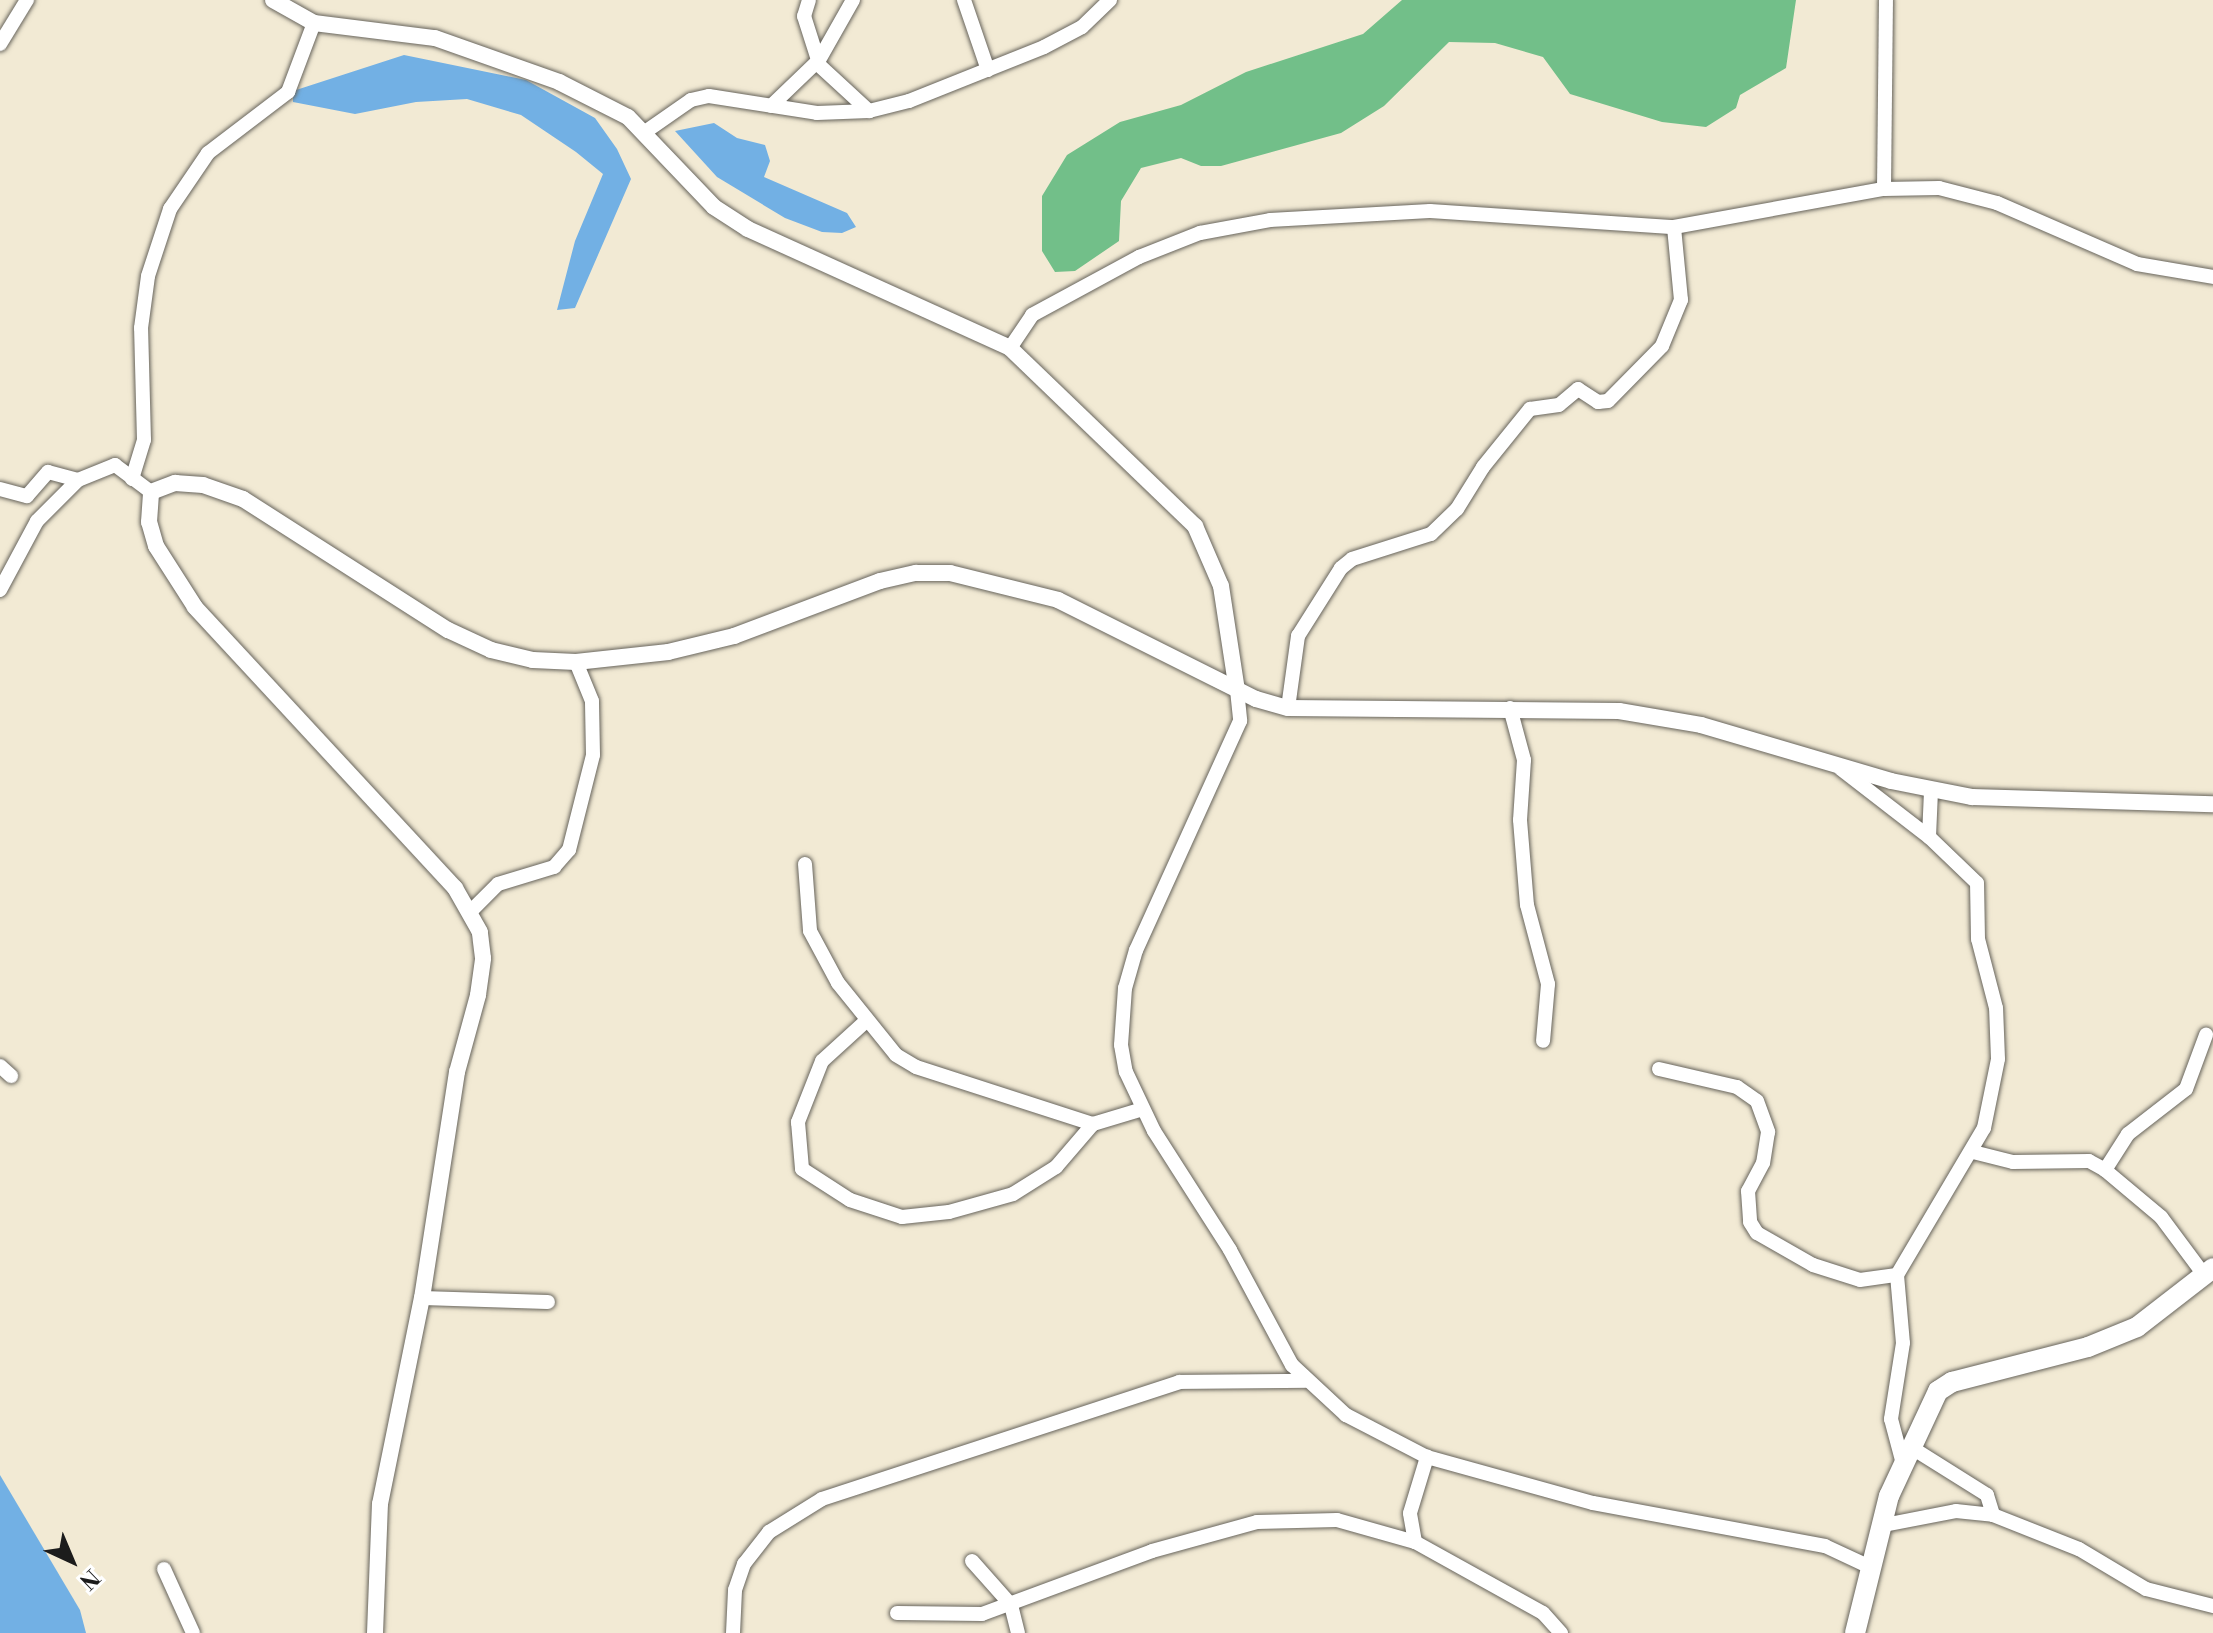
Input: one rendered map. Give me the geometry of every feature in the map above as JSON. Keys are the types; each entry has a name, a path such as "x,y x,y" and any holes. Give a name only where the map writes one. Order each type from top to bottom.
{"highway":[{"path":"1855,1633 1879,1526 1906,1453 1945,1386 2088,1347 2137,1327 2209,1272"}],"main road":[{"path":"273,0 314,23 435,38 490,54 580,92 645,132 704,197 748,229 1010,348 1195,526 1221,586 1237,690"},
{"path":"375,1633 380,1504 422,1298 457,1072 483,958 471,911 346,767 195,607 156,546 149,522 151,492 175,483 223,491 448,630 491,650 576,662 668,652 734,636 880,581 916,573 950,573 1058,600 1237,690 1288,708 1510,708 1655,717 1931,791 1985,798 2213,804"}],"street":[{"path":"0,44 27,0"},
{"path":"809,0 804,16 819,60 831,81 859,97 869,111"},
{"path":"771,106 819,60 853,0"},
{"path":"964,0 988,70"},
{"path":"645,132 691,100 709,96 817,113 869,111 988,70 1082,27 1110,0"},
{"path":"1884,189 1886,0"},
{"path":"132,479 144,440 141,328 148,276 170,209 208,153 288,92 314,23"},
{"path":"1010,348 1032,315 1139,257 1200,233 1270,220 1430,211 1674,227 1884,189 1968,194 2095,249 2171,272 2213,277"},
{"path":"1288,708 1298,636 1341,568 1352,559 1431,534 1457,509 1483,467 1530,409 1559,405 1581,388 1598,402 1608,401 1662,346 1681,300 1674,227"},
{"path":"0,590 37,521 78,480 115,465 151,492"},
{"path":"0,489 27,496 48,472 78,480"},
{"path":"471,911 498,884 554,867 569,850 593,755 592,701 576,662"},
{"path":"1237,690 1240,721 1136,950 1125,988 1121,1045 1143,1109 1305,1381 1346,1415 1427,1457 1593,1503 1825,1546 1868,1566"},
{"path":"1510,708 1524,760 1520,820 1527,905 1550,1000 1543,1041"},
{"path":"1837,766 1929,837 1977,883 1978,939 1996,1008 1998,1059 1984,1128 1973,1152 1897,1275 1903,1343 1891,1419 1906,1453 1987,1495 1993,1515"},
{"path":"1929,837 1931,791"},
{"path":"805,864 810,931 838,983 887,1048 916,1067 1093,1124"},
{"path":"866,1021 822,1061 798,1122 802,1169 850,1200 902,1217 949,1212 1013,1194 1056,1167 1093,1124 1143,1109"},
{"path":"2105,1170 2128,1134 2186,1089 2206,1035"},
{"path":"1659,1069 1737,1087 1757,1101 1768,1132 1763,1163 1748,1191 1750,1222 1757,1233 1800,1259 1860,1280 1897,1275"},
{"path":"1973,1152 2013,1162 2089,1161 2105,1170 2161,1217 2209,1272"},
{"path":"422,1298 548,1302"},
{"path":"733,1633 735,1590 744,1564 769,1532 822,1499 1179,1382 1305,1381"},
{"path":"1392,1535 1410,1513 1427,1457"},
{"path":"1879,1526 1956,1511 1993,1515 2079,1549 2146,1589 2213,1606"},
{"path":"1410,1513 1415,1542"},
{"path":"897,1613 982,1614 1097,1569 1257,1522 1337,1520 1415,1542 1543,1613 1561,1633"},
{"path":"972,1561 1011,1605 1018,1633"},
{"path":"164,1569 193,1633"}],"green space":[{"path":"1402,0 1796,0 1786,68 1740,95 1736,108 1706,127 1662,122 1570,94 1543,57 1495,43 1449,42 1384,106 1341,133 1221,166 1201,166 1181,158 1141,168 1121,201 1119,241 1075,271 1055,272 1042,251 1042,196 1067,155 1120,122 1181,105 1246,72 1363,34"}],"water":[{"path":"404,55 526,80 595,118 617,149 631,179 575,308 557,310 575,241 603,174 576,152 521,115 467,99 416,102 355,114 293,102 293,91"},
{"path":"714,123 737,138 765,145 770,161 764,177 847,213 856,227 842,233 822,232 785,218 717,177 675,131"},
{"path":"0,1475 80,1610 86,1633 0,1633"}]}
